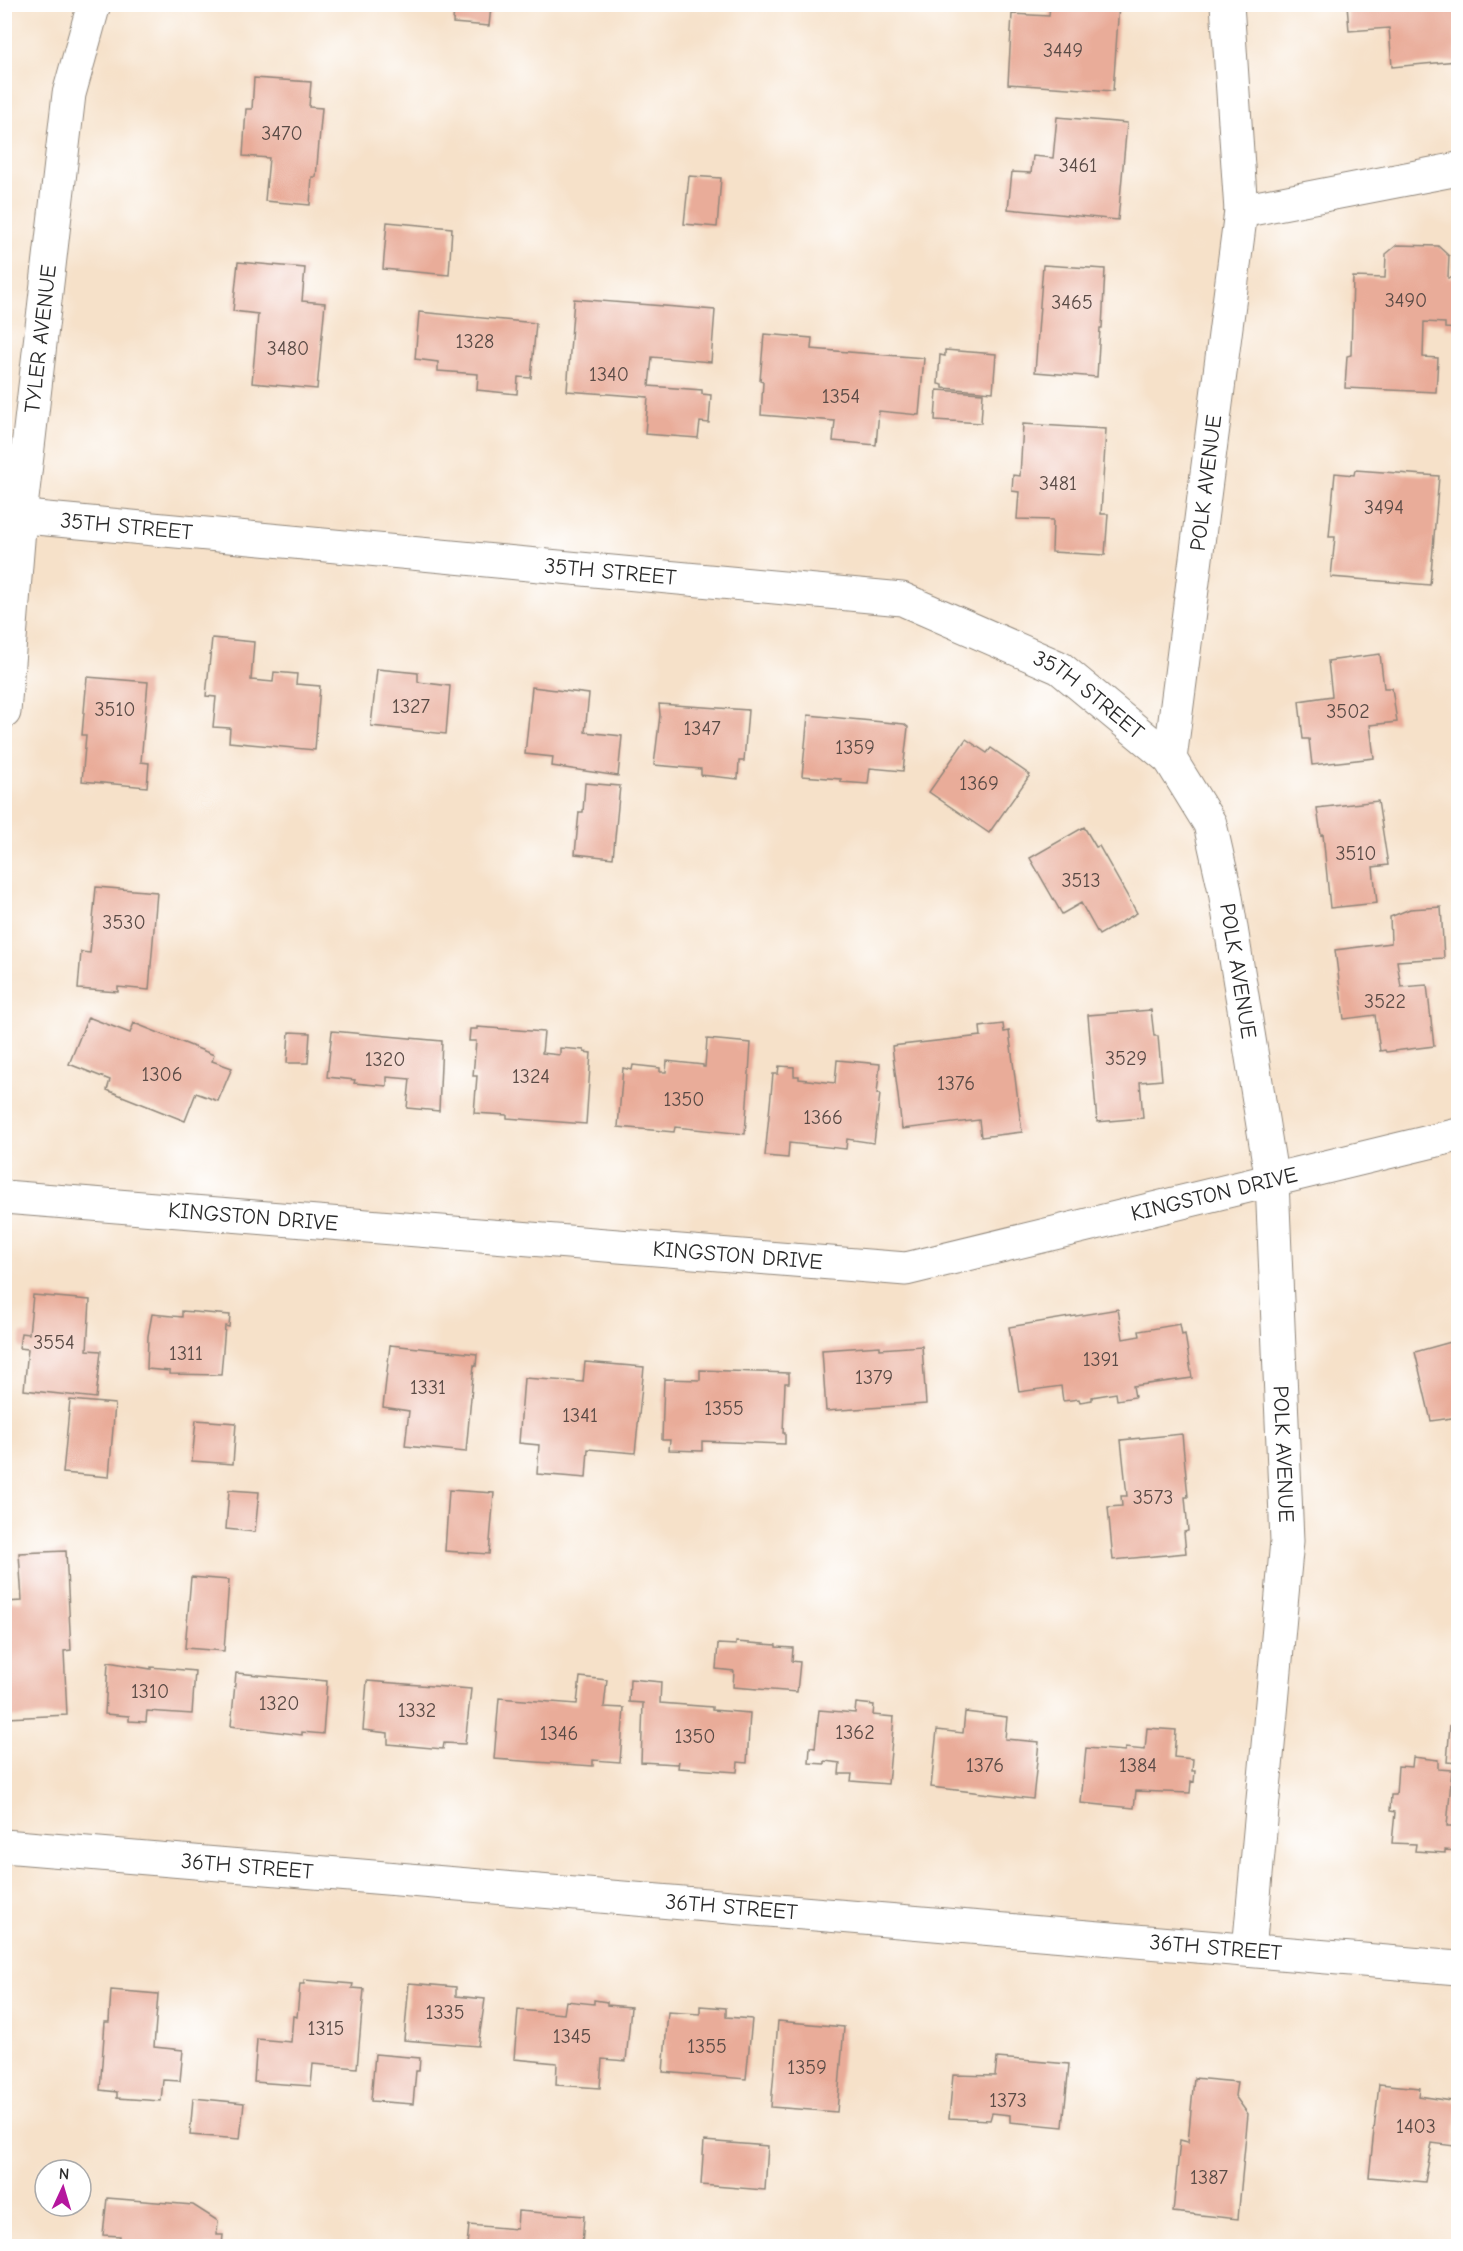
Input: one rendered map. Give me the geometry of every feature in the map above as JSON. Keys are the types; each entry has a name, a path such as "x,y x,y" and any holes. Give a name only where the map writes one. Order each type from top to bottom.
{"street":[{"name":"TYLER AVENUE","path":"4,712 12,516 69,94 94,4"},
{"name":"POLK AVENUE","path":"1227,4 1241,211 1170,759 1210,825 1226,891 1272,1180 1287,1541 1249,1950"},
{"path":"1241,211 1458,169"},
{"name":"35TH STREET","path":"12,516 902,599 1060,668 1170,759"},
{"name":"KINGSTON DRIVE","path":"4,1197 906,1269 1458,1135"},
{"name":"36TH STREET","path":"4,1846 1458,1968"}],"building":[{"path":"454,4 493,4 489,26 453,23"},
{"path":"859,4 949,4 948,12 859,6"},
{"path":"1050,4 1119,4 1113,91 1008,84 1012,14 1049,16"},
{"path":"1347,4 1458,4 1458,33 1455,34 1457,61 1392,67 1389,28 1349,31"},
{"path":"254,78 311,82 309,107 322,108 316,177 312,177 310,205 265,201 269,158 243,156 246,109 252,109"},
{"path":"1057,117 1127,123 1118,220 1008,209 1012,172 1031,173 1033,156 1053,158"},
{"path":"689,176 721,178 717,227 684,224"},
{"path":"387,222 452,228 449,275 383,269"},
{"path":"1397,245 1438,246 1449,256 1448,278 1453,278 1454,260 1458,260 1458,329 1445,328 1445,323 1424,322 1423,357 1438,358 1436,392 1345,388 1347,356 1351,355 1353,277 1385,278 1386,254"},
{"path":"238,262 305,268 302,301 325,303 317,389 252,383 258,314 233,311"},
{"path":"1043,265 1105,269 1097,377 1035,372"},
{"path":"574,299 715,310 711,362 652,357 649,386 702,390 702,394 711,395 709,423 700,422 698,438 645,434 648,397 567,391"},
{"path":"419,312 536,323 531,378 518,377 517,394 477,390 478,374 438,371 438,362 415,359"},
{"path":"764,334 812,338 811,349 924,358 919,415 879,411 876,445 833,441 835,421 761,415 763,382 760,381"},
{"path":"945,350 996,354 993,392 943,388 943,385 938,384 940,355 945,356"},
{"path":"937,390 983,393 981,423 935,420"},
{"path":"1023,424 1106,429 1101,514 1108,514 1105,555 1052,552 1053,520 1017,519 1019,492 1012,491 1013,475 1020,476"},
{"path":"1355,470 1439,476 1430,585 1331,577 1335,537 1329,537 1335,473 1354,475"},
{"path":"212,638 254,642 251,680 273,682 274,672 297,674 296,684 320,686 315,750 229,742 230,728 213,727 216,697 206,696"},
{"path":"1380,654 1384,688 1392,688 1397,722 1370,725 1374,758 1312,765 1309,739 1303,739 1299,701 1332,696 1328,661"},
{"path":"377,669 418,673 418,682 450,686 446,734 371,726"},
{"path":"87,677 148,682 141,762 149,763 147,787 82,781 86,735 82,735"},
{"path":"532,687 589,694 585,732 622,736 618,776 552,766 553,757 525,754"},
{"path":"659,704 748,710 744,761 739,761 738,779 701,775 701,769 654,765 660,715"},
{"path":"808,715 904,724 908,727 903,771 870,768 868,784 802,776"},
{"path":"966,739 987,753 991,748 1030,775 989,833 929,792"},
{"path":"585,783 620,786 613,858 575,854 579,812 583,812"},
{"path":"1378,801 1388,865 1373,867 1377,903 1330,908 1323,834 1321,835 1317,808"},
{"path":"1084,827 1096,847 1099,846 1137,913 1099,935 1081,903 1062,914 1030,858"},
{"path":"96,887 157,892 149,990 118,987 118,992 78,989 81,952 90,953"},
{"path":"1441,907 1444,958 1397,961 1401,987 1427,985 1434,1046 1380,1051 1375,1015 1344,1019 1335,950 1391,943 1390,917 1410,909"},
{"path":"1457,922 1458,953 1454,953"},
{"path":"1151,1010 1154,1036 1158,1036 1162,1080 1140,1082 1143,1118 1097,1122 1088,1015"},
{"path":"88,1017 130,1033 134,1023 214,1055 212,1061 232,1068 218,1101 196,1093 185,1121 107,1090 110,1080 69,1064"},
{"path":"1003,1024 1004,1032 1009,1031 1022,1132 981,1137 979,1120 902,1129 892,1046 981,1036 980,1027"},
{"path":"477,1027 544,1032 542,1053 560,1055 560,1048 584,1050 584,1052 591,1053 586,1124 474,1113 477,1076 473,1076 476,1041 469,1041 470,1029 477,1029"},
{"path":"332,1031 442,1041 439,1111 407,1108 410,1079 387,1077 387,1086 354,1083 355,1080 327,1077"},
{"path":"289,1032 310,1033 308,1063 287,1063"},
{"path":"707,1039 751,1043 745,1134 675,1127 674,1132 618,1127 623,1068 632,1070 633,1065 660,1068 660,1072 666,1072 667,1061 705,1067"},
{"path":"837,1060 880,1064 877,1094 880,1094 874,1143 847,1139 846,1149 789,1143 788,1158 765,1156 773,1074 778,1074 779,1066 794,1067 794,1076 799,1076 799,1079 835,1083"},
{"path":"33,1295 90,1300 87,1350 101,1351 96,1398 24,1390 28,1349 19,1348 21,1333 29,1334"},
{"path":"1118,1309 1123,1339 1140,1336 1139,1331 1180,1324 1182,1335 1185,1334 1192,1378 1133,1386 1135,1397 1117,1400 1116,1393 1092,1397 1092,1400 1080,1402 1079,1399 1063,1401 1061,1386 1019,1392 1009,1327"},
{"path":"182,1311 230,1315 229,1327 225,1326 221,1375 170,1374 170,1371 147,1369 148,1336 152,1314 182,1317"},
{"path":"1458,1340 1458,1417 1431,1421 1415,1352"},
{"path":"390,1345 477,1354 466,1452 405,1446 409,1411 383,1407"},
{"path":"880,1346 880,1349 922,1346 926,1404 826,1411 822,1350"},
{"path":"585,1362 644,1367 635,1453 588,1449 586,1478 537,1474 539,1445 519,1443 524,1378 583,1382"},
{"path":"700,1370 789,1373 789,1383 785,1383 783,1433 785,1433 785,1444 702,1441 702,1451 669,1450 670,1440 662,1440 664,1379 700,1380"},
{"path":"70,1400 115,1404 109,1477 63,1473"},
{"path":"196,1420 236,1423 233,1464 192,1461"},
{"path":"1182,1434 1188,1497 1185,1497 1188,1531 1184,1532 1186,1553 1113,1560 1108,1507 1122,1506 1121,1496 1127,1496 1121,1440"},
{"path":"229,1490 259,1492 255,1532 226,1529"},
{"path":"449,1490 494,1493 489,1554 445,1551"},
{"path":"66,1551 71,1650 64,1651 67,1715 7,1718 4,1602 22,1601 19,1553"},
{"path":"191,1577 229,1580 224,1651 185,1648"},
{"path":"736,1642 793,1648 792,1661 800,1662 797,1692 733,1687 734,1671 716,1669 718,1644 736,1645"},
{"path":"108,1662 151,1669 151,1667 195,1671 192,1714 147,1711 146,1722 129,1721 129,1716 105,1714"},
{"path":"236,1673 327,1681 323,1734 302,1732 302,1735 231,1726"},
{"path":"580,1677 607,1680 604,1707 624,1708 620,1762 593,1760 593,1766 494,1759 499,1698 577,1704"},
{"path":"630,1679 661,1682 660,1703 750,1713 747,1763 738,1762 737,1772 678,1768 679,1761 677,1764 641,1762 643,1703 629,1702"},
{"path":"367,1681 471,1689 465,1744 444,1743 443,1749 388,1744 388,1733 363,1730"},
{"path":"856,1703 874,1705 873,1715 894,1717 888,1784 851,1781 852,1774 839,1774 840,1763 825,1761 825,1764 809,1763 810,1747 815,1748 819,1710 855,1713"},
{"path":"965,1712 1007,1717 1005,1739 1039,1742 1033,1799 931,1787 937,1730 963,1733"},
{"path":"1450,1725 1458,1726 1458,1763 1447,1762"},
{"path":"1147,1728 1176,1730 1174,1757 1193,1759 1192,1771 1195,1771 1190,1793 1136,1791 1134,1808 1081,1803 1086,1748 1145,1750"},
{"path":"1413,1757 1438,1760 1438,1769 1452,1770 1447,1826 1458,1826 1458,1851 1445,1850 1445,1853 1415,1851 1416,1844 1392,1843 1395,1812 1390,1811 1391,1795 1396,1795 1398,1766 1412,1767"},
{"path":"304,1980 353,1984 352,1988 364,1989 357,2068 313,2064 311,2086 254,2082 257,2039 291,2042 293,2016 297,2017 300,1984 304,1984"},
{"path":"409,1983 456,1987 456,1996 485,1999 478,2046 404,2040"},
{"path":"111,1990 158,1994 154,2047 183,2050 180,2081 163,2080 161,2101 117,2098 117,2092 100,2090 105,2022 109,2022"},
{"path":"594,2000 607,2002 607,2005 631,2007 626,2061 602,2059 600,2088 556,2085 557,2063 514,2059 518,2010 564,2014 566,2001 594,2004"},
{"path":"700,2006 726,2008 726,2017 752,2019 746,2079 663,2072 668,2012 700,2014"},
{"path":"778,2021 844,2027 837,2112 771,2107"},
{"path":"375,2054 420,2058 419,2071 416,2071 413,2104 371,2101"},
{"path":"997,2058 1069,2064 1063,2127 1010,2122 1010,2115 992,2113 990,2120 949,2118 953,2075 995,2076"},
{"path":"1194,2078 1237,2082 1235,2096 1248,2114 1238,2219 1173,2212 1180,2140 1188,2142"},
{"path":"1379,2084 1420,2088 1419,2096 1458,2102 1454,2146 1432,2143 1425,2182 1369,2177"},
{"path":"193,2098 244,2103 240,2139 190,2135"},
{"path":"704,2141 768,2146 765,2190 701,2185"},
{"path":"107,2198 193,2205 218,2221 217,2235 223,2235 222,2246 119,2246 120,2236 103,2235"},
{"path":"518,2211 584,2216 582,2246 467,2246 469,2225 517,2229"}]}
